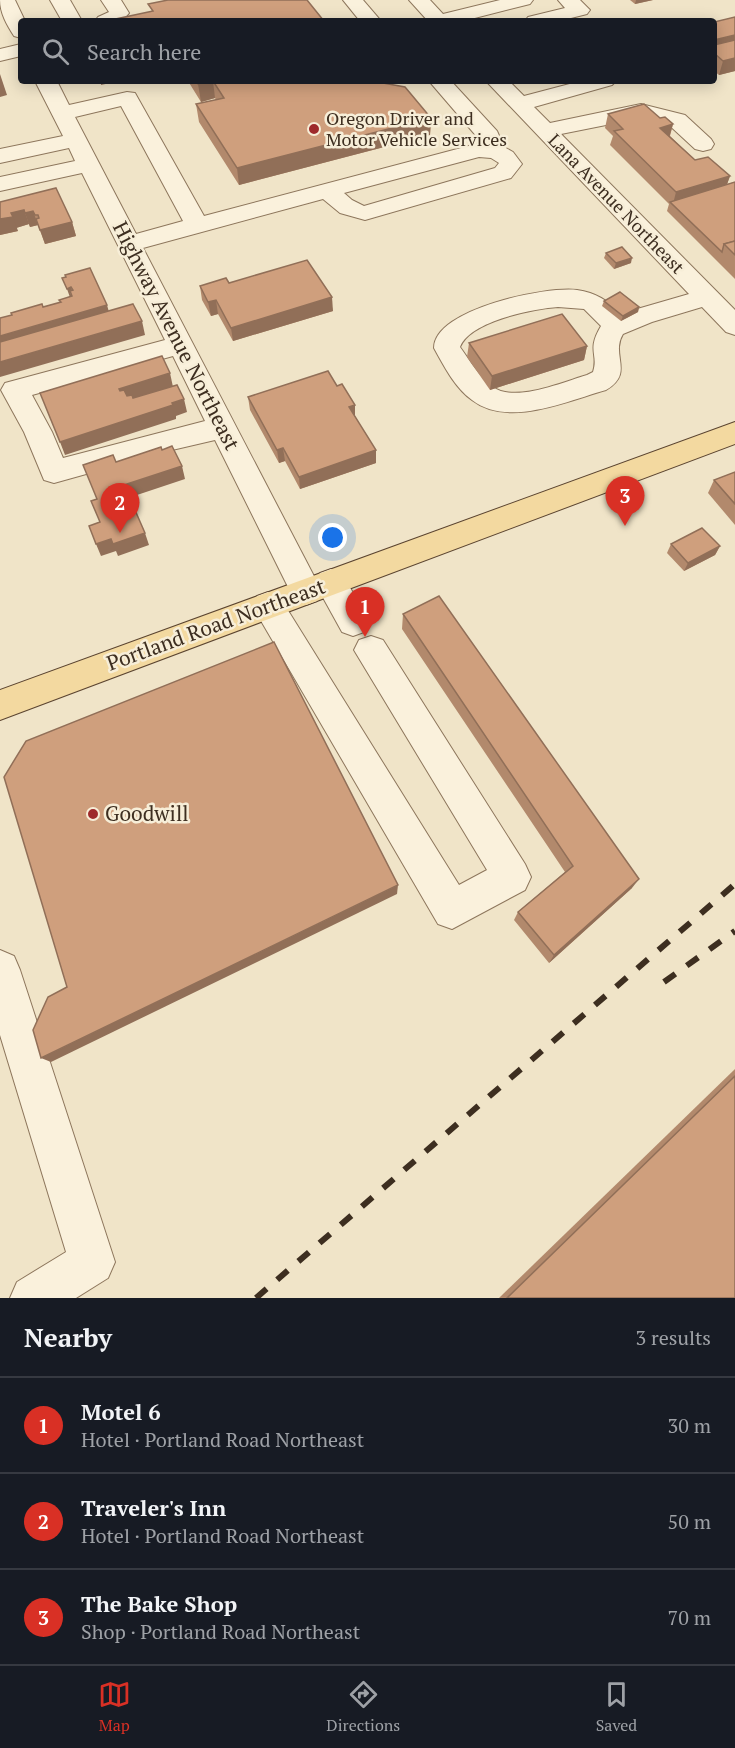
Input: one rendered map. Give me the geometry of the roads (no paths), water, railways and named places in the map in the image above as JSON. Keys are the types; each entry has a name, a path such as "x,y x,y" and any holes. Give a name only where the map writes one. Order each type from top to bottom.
{"main road":[{"name":"Portland Road Northeast","path":"0,705 735,433"}],"street":[{"path":"60,0 70,18"},
{"path":"353,0 368,18"},
{"path":"419,0 436,18"},
{"path":"451,18 523,0"},
{"path":"547,18 580,10 568,0"},
{"path":"4,4 18,27"},
{"path":"0,55 18,51"},
{"name":"Highway Avenue Northeast","path":"48,84 222,428 319,587 362,636 512,877 452,910 268,605"},
{"path":"443,84 489,135 528,147"},
{"name":"Lana Avenue Northeast","path":"500,84 520,104 528,147 707,297 735,326"},
{"path":"520,104 594,84"},
{"path":"62,113 127,98 197,225"},
{"path":"129,244 478,150 528,147 641,111 677,120 703,144"},
{"path":"0,156 76,140"},
{"path":"328,190 339,204 351,211 365,213 503,174 528,147"},
{"path":"0,183 89,165"},
{"path":"616,326 595,304 572,297 539,299 480,318 456,331 447,342 447,348 480,394 504,404 517,404 596,383 605,378 609,366 605,342 616,326 707,297"},
{"path":"180,345 15,390 38,432 54,472 172,439 222,428"},
{"path":"0,970 92,1263 33,1298"}],"railway":[{"path":"256,1298 735,884"},
{"path":"664,982 735,931"}],"place":[{"name":"Oregon Driver and Motor Vehicle Services","path":"314,129"},
{"name":"The Bake Shop","path":"625,526"},
{"name":"Traveler's Inn","path":"120,533"},
{"name":"Motel 6","path":"365,637"},
{"name":"Goodwill","path":"93,814"}]}
